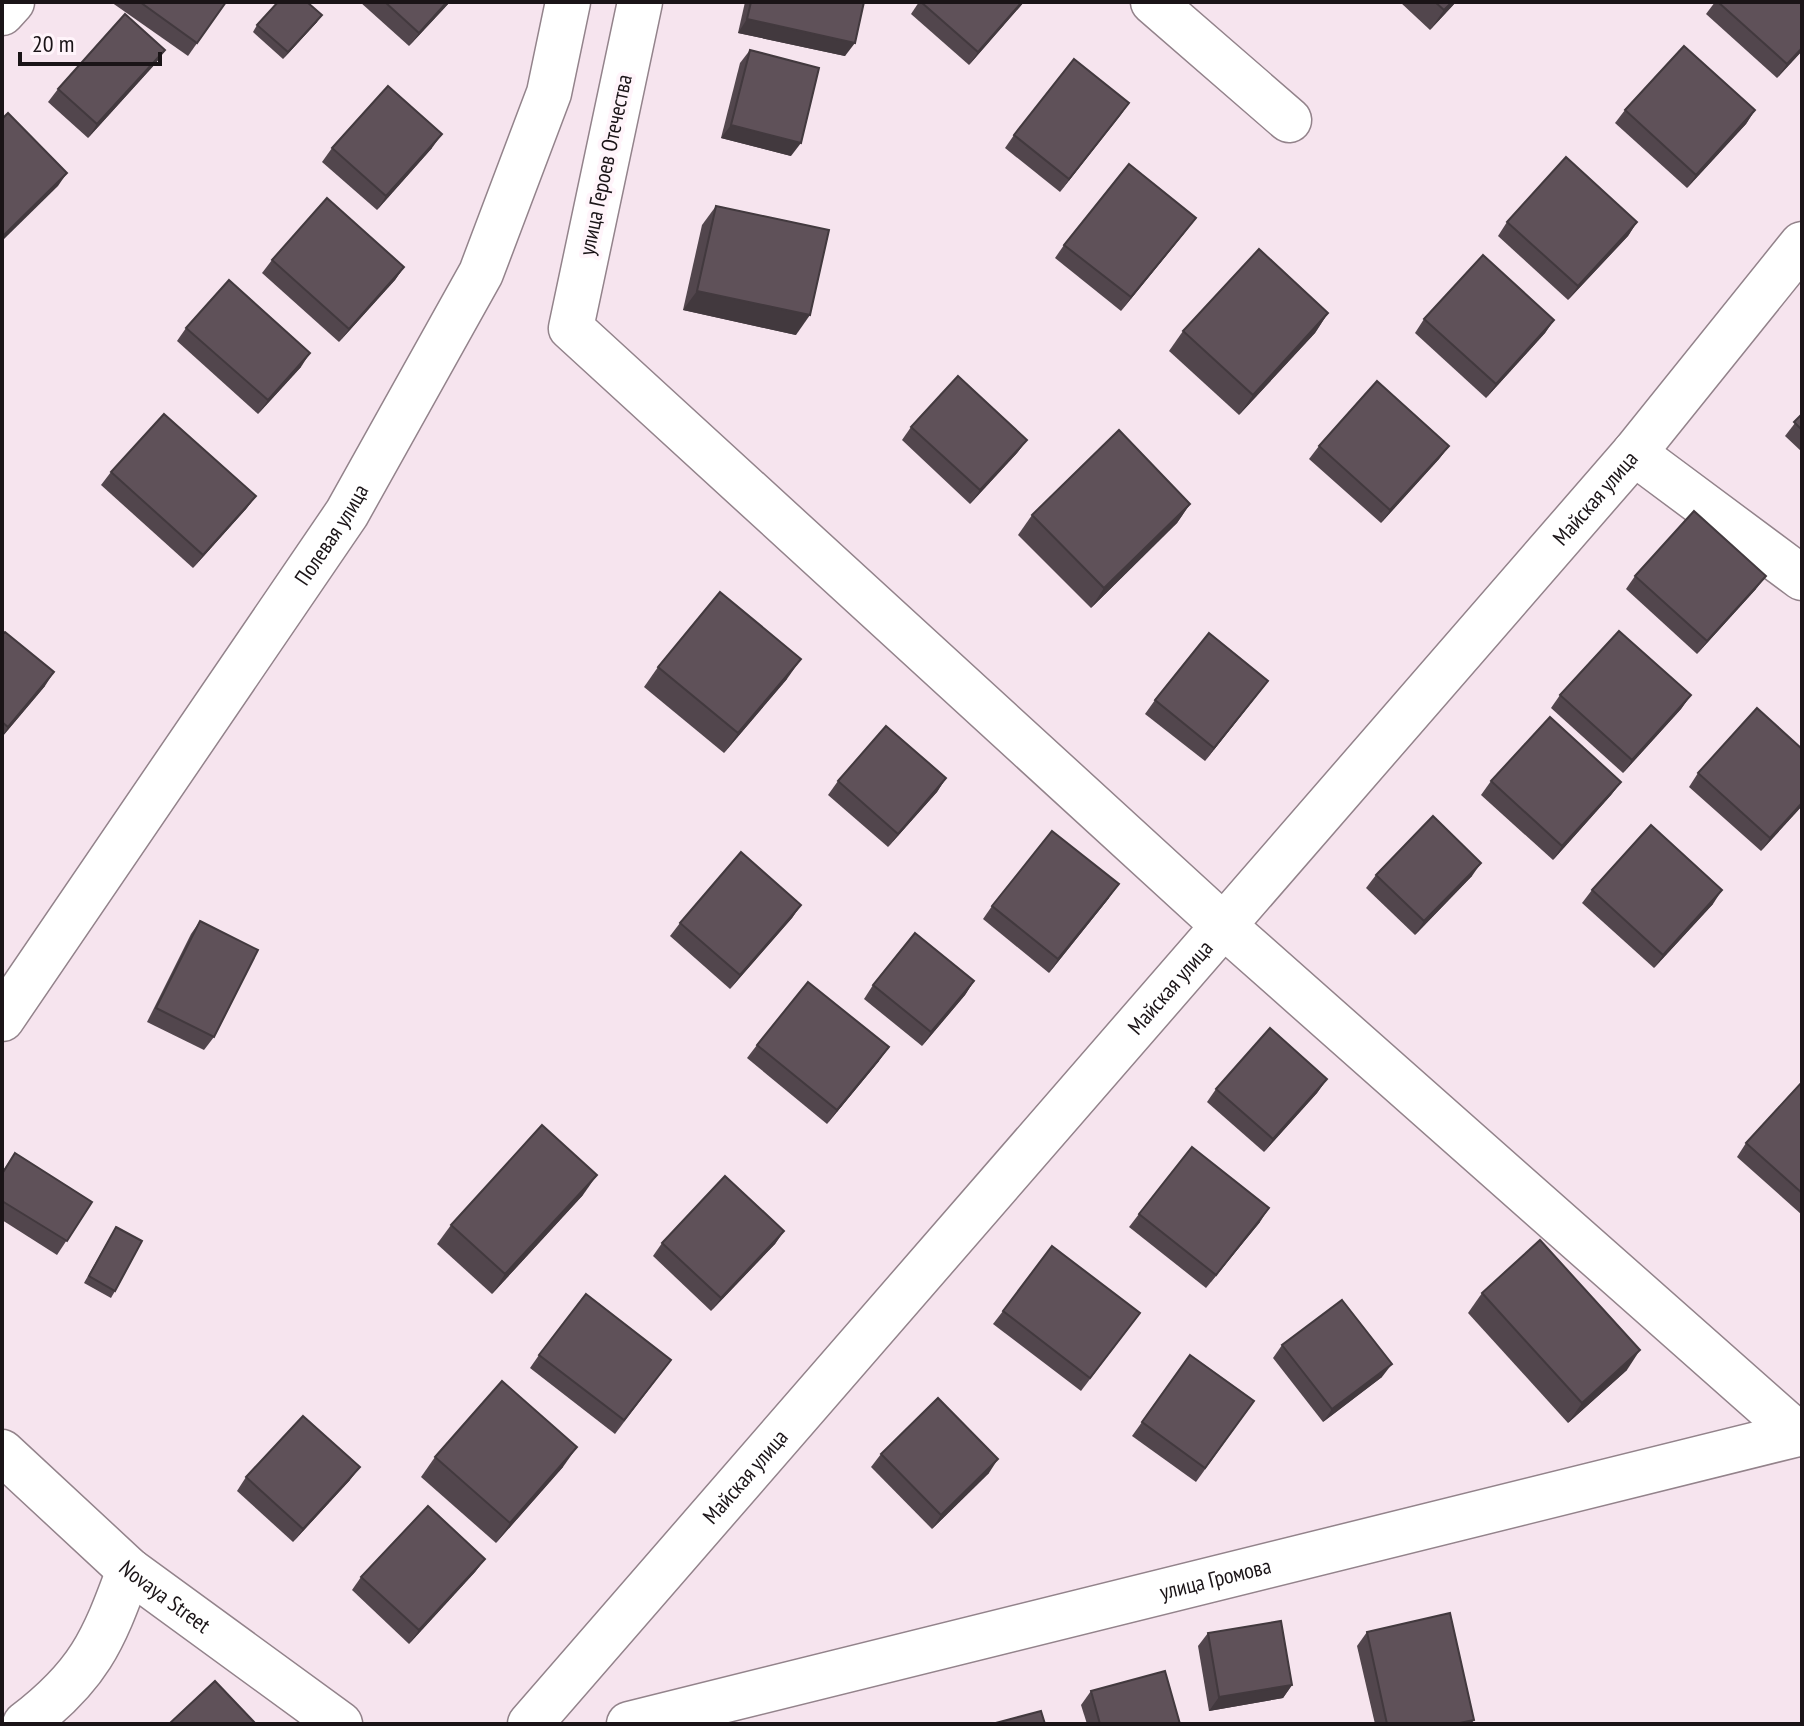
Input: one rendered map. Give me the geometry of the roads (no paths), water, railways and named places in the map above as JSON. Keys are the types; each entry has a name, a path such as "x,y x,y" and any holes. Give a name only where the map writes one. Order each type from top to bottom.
{"street":[{"path":"2,13 12,2"},
{"name":"Полевая улица","path":"2,1019 347,513 481,273 549,93 568,2"},
{"name":"улица Героев Отечества","path":"640,2 571,328 1224,926"},
{"path":"1153,2 1289,120"},
{"name":"Майская улица","path":"530,1724 1634,453 1802,244"},
{"path":"1634,453 1802,578"},
{"path":"1224,926 1800,1434"},
{"name":"улица Громова","path":"629,1724 1800,1434"},
{"name":"Novaya Street","path":"2,1452 129,1570 340,1724"},
{"path":"25,1724 62,1696 89,1662 107,1630 129,1570"}]}
